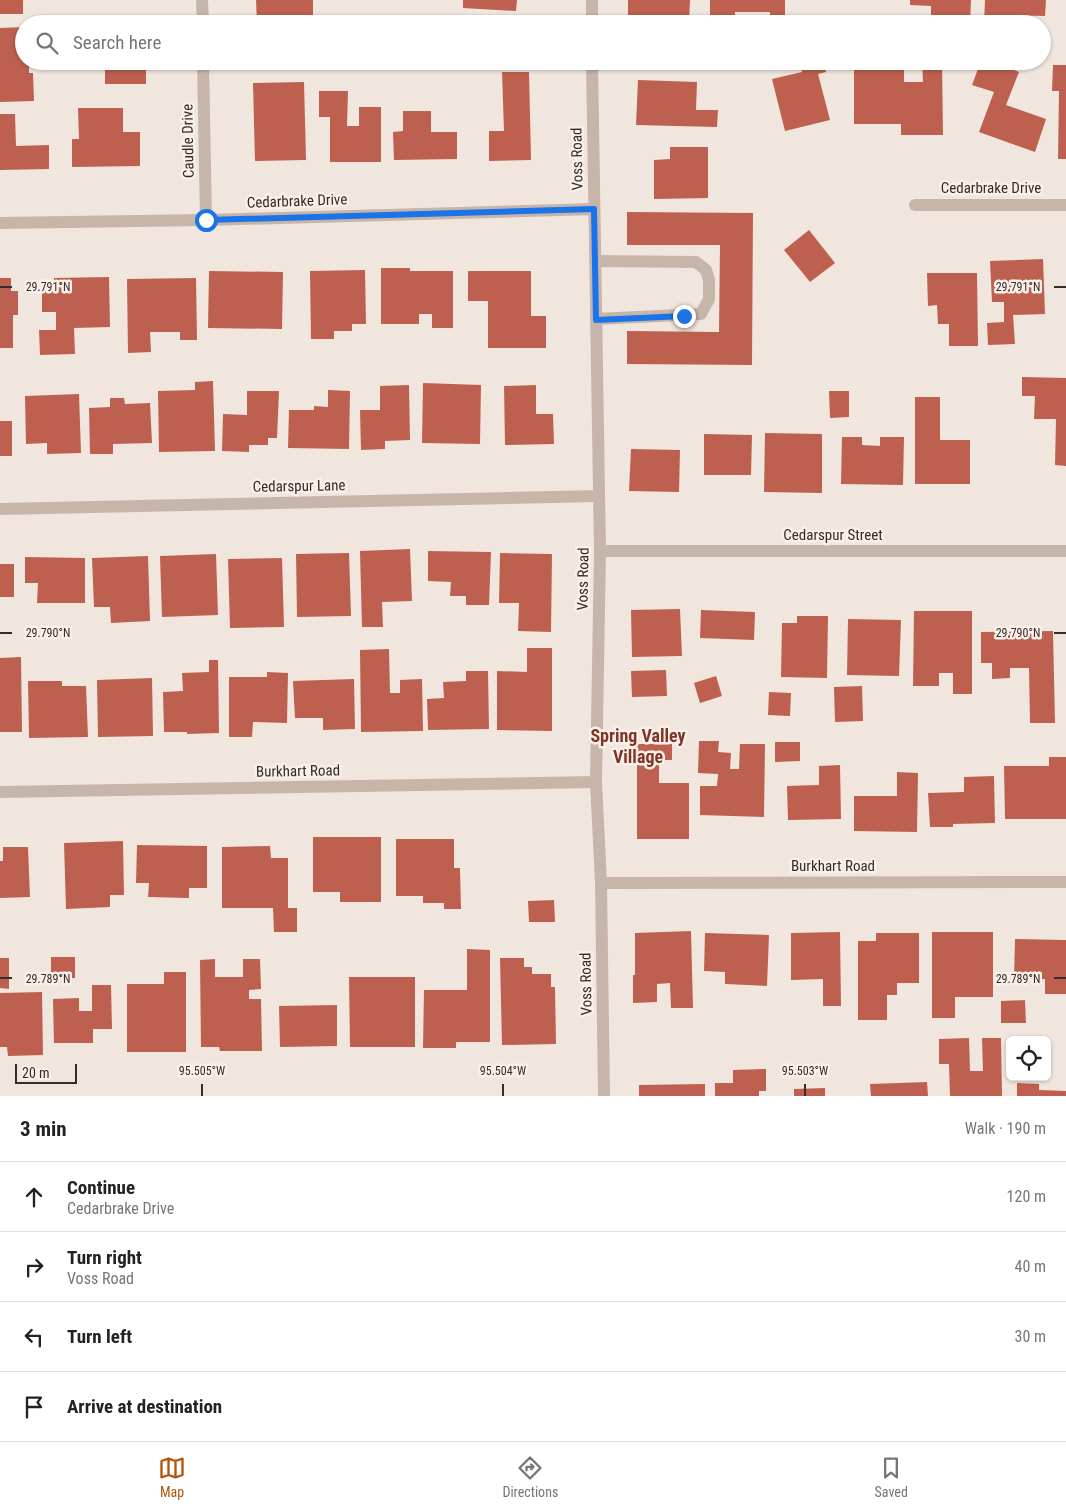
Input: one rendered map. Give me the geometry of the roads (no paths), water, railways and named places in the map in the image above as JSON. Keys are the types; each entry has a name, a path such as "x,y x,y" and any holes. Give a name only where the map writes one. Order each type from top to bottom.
{"street":[{"path":"202,0 203,15"},
{"path":"592,0 592,15"},
{"name":"Caudle Drive","path":"203,70 206,220"},
{"name":"Voss Road","path":"592,70 600,550 596,782 601,883 604,1096"},
{"name":"Cedarbrake Drive","path":"915,205 1066,205"},
{"name":"Cedarbrake Drive","path":"0,223 206,220 594,209"},
{"path":"595,261 696,262 706,270 709,280 709,299 701,314 596,320"},
{"name":"Cedarspur Lane","path":"0,509 598,496"},
{"name":"Cedarspur Street","path":"600,550 1066,551"},
{"name":"Burkhart Road","path":"0,792 596,782"},
{"name":"Burkhart Road","path":"601,883 1066,882"}],"district":[{"name":"Spring Valley Village","path":"638,746"}]}
